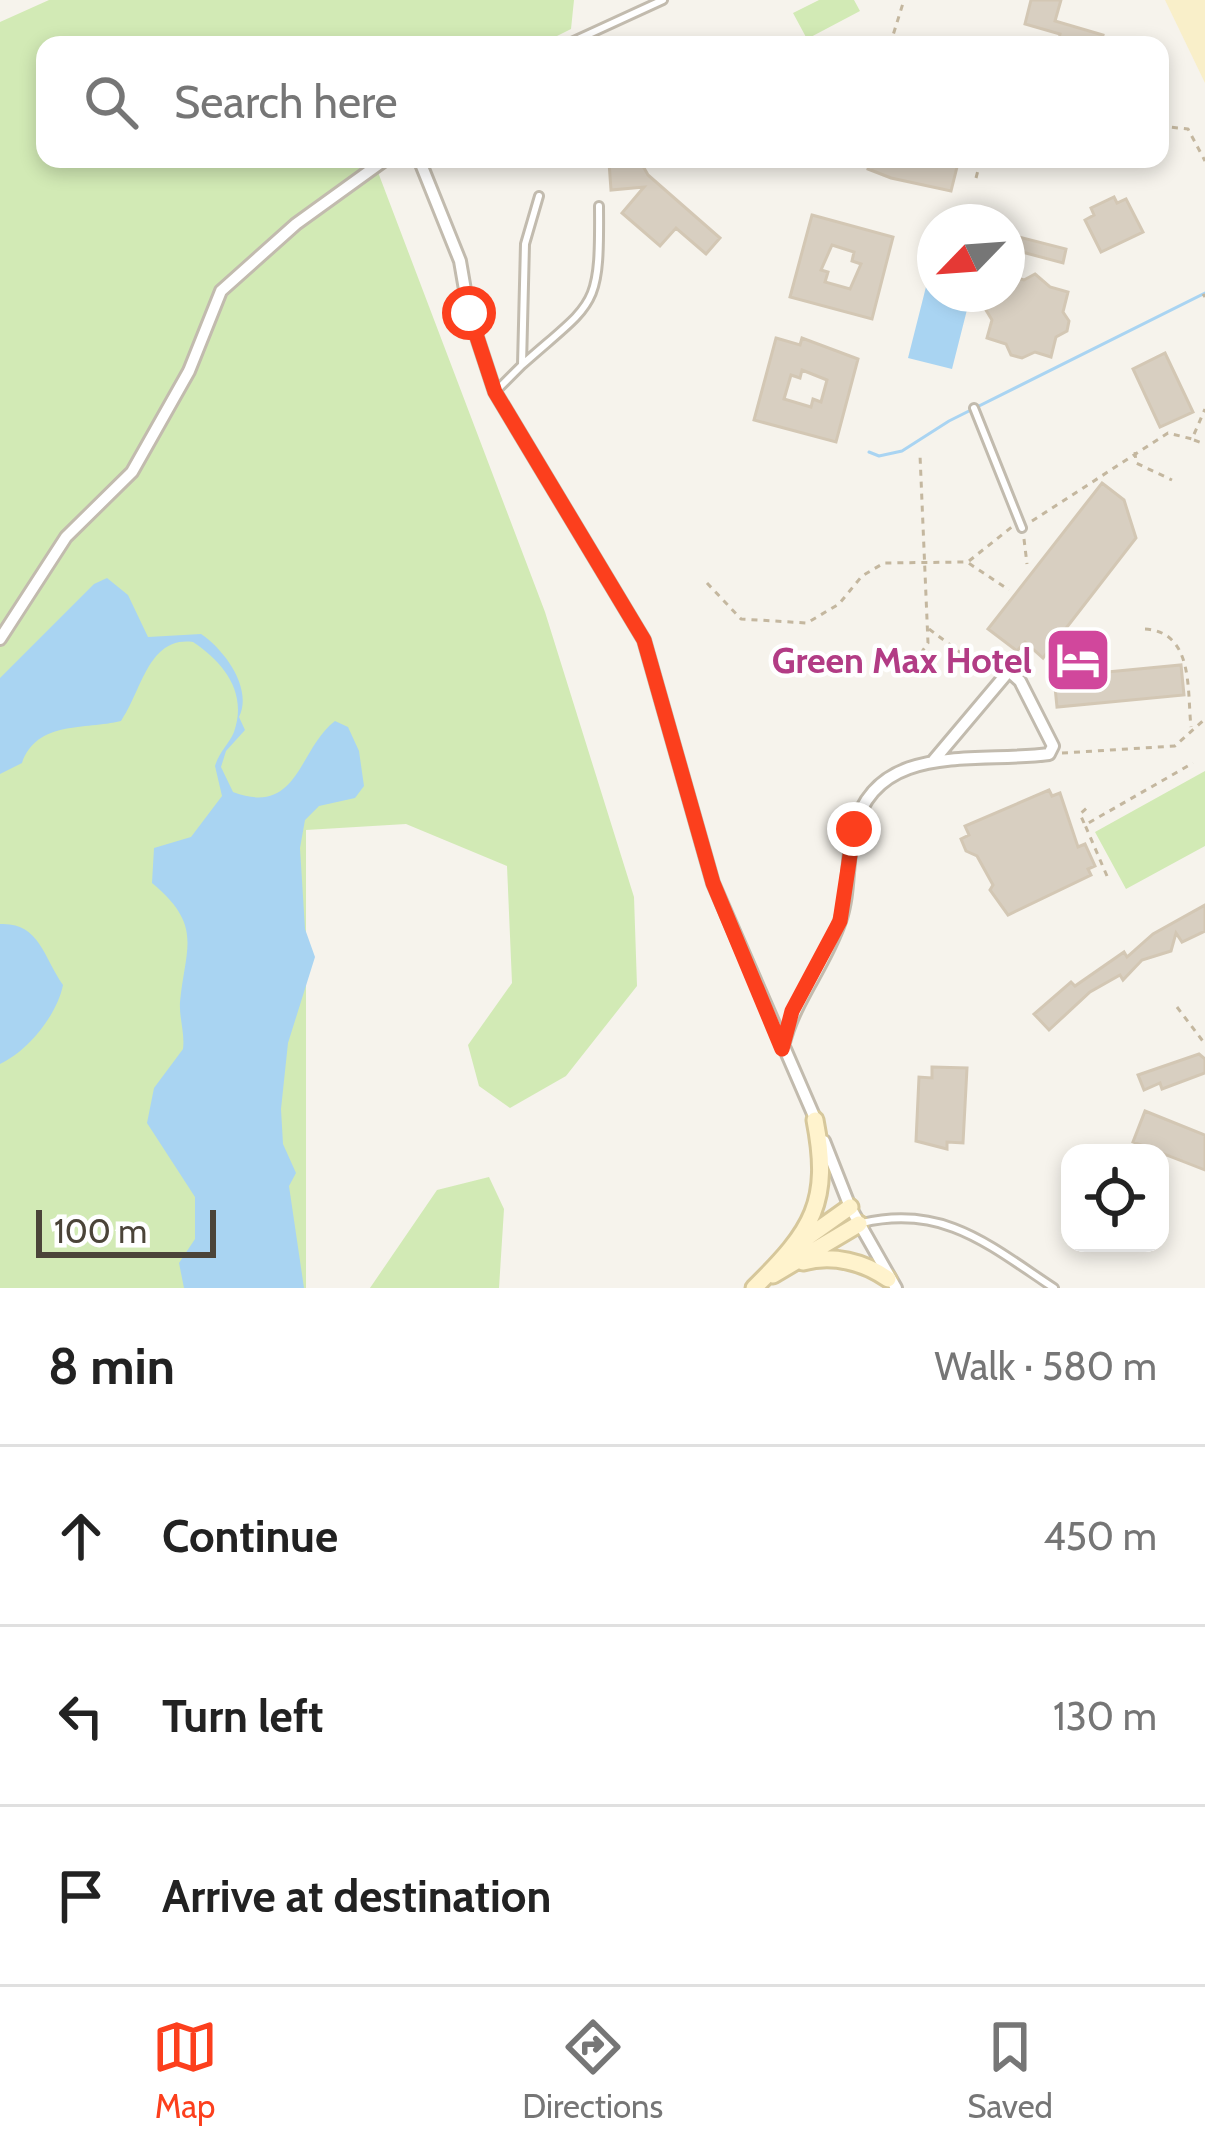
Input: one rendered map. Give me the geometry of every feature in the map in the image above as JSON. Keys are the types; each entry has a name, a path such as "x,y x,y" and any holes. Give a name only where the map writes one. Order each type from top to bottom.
{"street":[{"path":"0,640 66,537 132,472 189,371 221,291 296,224 374,168"},
{"path":"423,168 460,261 469,313 495,392 644,640 713,883 850,1207 892,1284"},
{"path":"782,1049 792,1011 840,921 854,829 864,805 888,774 934,760 1048,754 1053,746 1046,725 1009,671 934,760"},
{"path":"789,1258 825,1182 815,1120"},
{"path":"757,1285 850,1207"},
{"path":"789,1258 859,1224"},
{"path":"789,1258 869,1266 892,1284"}],"lane":[{"path":"585,36 664,0"},
{"path":"522,365 523,266 539,196"},
{"path":"495,392 565,334 593,294 599,261 599,206"},
{"path":"974,408 1022,528"},
{"path":"859,1224 901,1214 956,1226 1054,1288"}],"path":[{"path":"893,36 904,0"},
{"path":"1169,127 1188,129 1205,161"},
{"path":"976,178 979,168"},
{"path":"1192,439 1205,409"},
{"path":"967,562 1013,526 1022,528 1135,450 1168,433 1205,444"},
{"path":"1135,450 1136,464 1172,480"},
{"path":"897,657 921,653 928,643 920,455"},
{"path":"1022,528 1027,564"},
{"path":"707,583 741,619 807,623 839,604 862,576 884,563 967,562 1009,590"},
{"path":"928,628 997,680"},
{"path":"1145,629 1161,630 1176,640 1184,656 1191,728"},
{"path":"1048,754 1175,746 1205,719"},
{"path":"1084,825 1193,763"},
{"path":"1090,805 1080,814 1107,876"},
{"path":"1177,1007 1205,1044"}],"green space":[{"path":"49,0 574,0 571,29 557,36 36,36 36,168 376,168 545,612 634,897 637,986 566,1076 510,1108 479,1086 468,1045 512,983 507,866 406,824 306,830 306,1288 0,1288 0,22"},
{"path":"819,0 854,0 860,11 813,36 805,36 793,13"},
{"path":"1205,771 1205,846 1126,889 1095,832"},
{"path":"489,1177 504,1209 499,1288 370,1288 437,1190"}],"sand":[{"path":"1165,0 1205,0 1205,83"}],"water":[{"path":"920,312 966,312 952,369 908,358"},
{"path":"107,578 128,595 148,637 201,634 234,671 242,694 239,717 245,730 226,751 221,767 233,792 255,797 285,788 335,721 348,727 359,751 364,786 355,798 319,806 305,820 300,848 305,929 315,957 288,1043 281,1109 283,1144 296,1173 289,1186 304,1288 184,1288 179,1263 195,1239 195,1197 147,1123 154,1088 183,1049 180,1002 187,952 179,912 152,883 154,848 191,837 222,796 215,766 234,732 238,704 230,680 193,642 178,642 156,656 121,721 50,733 29,749 22,763 0,774 0,678 94,584"},
{"path":"0,924 32,935 63,985 40,1031 0,1064"}],"building":[{"path":"1031,0 1061,0 1055,21 1103,35 1059,36 1025,24"},
{"path":"609,168 644,168 720,238 706,254 676,228 660,246 622,213 644,187 611,190"},
{"path":"868,168 957,168 951,191"},
{"path":"1114,197 1117,203 1126,199 1143,232 1101,252 1085,220 1094,215 1091,208"},
{"path":"812,215 893,237 872,319 790,297","holes":["832,245 854,252 852,261 861,264 850,289 825,282 828,272 821,270"]},
{"path":"1025,239 1066,249 1063,263 1025,253"},
{"path":"1035,274 1050,287 1068,292 1063,312 1069,321 1067,331 1056,337 1051,357 1035,352 1022,358 1011,355 1006,344 987,338 992,320 987,312 1025,312 1025,279"},
{"path":"776,338 800,345 802,338 858,359 836,442 754,420","holes":["802,370 827,380 821,402 813,399 811,407 784,399 791,375 800,378"]},
{"path":"1165,353 1193,412 1160,427 1133,369"},
{"path":"1102,483 1124,500 1136,538 1043,658 1025,642 1017,651 988,629"},
{"path":"1181,665 1184,695 1057,707 1054,677"},
{"path":"1049,790 1052,796 1060,793 1078,847 1085,844 1095,866 1088,869 1091,875 1008,915 990,890 993,885 977,856 966,851 961,839 969,835 965,826"},
{"path":"1205,905 1205,931 1182,942 1176,933 1171,951 1142,960 1123,980 1120,975 1090,992 1049,1030 1034,1014 1071,982 1075,986 1124,952 1127,957 1153,934"},
{"path":"1199,1054 1205,1059 1205,1073 1162,1089 1160,1083 1144,1090 1138,1075"},
{"path":"932,1067 967,1068 963,1143 947,1142 947,1149 916,1141 919,1077 932,1078"},
{"path":"1145,1111 1205,1135 1205,1170 1169,1156 1169,1144 1133,1142"}],"waterway":[{"path":"869,452 879,456 902,451 949,421 1205,293"}],"place":[{"name":"Green Max Hotel","path":"1078,660"}],"route":[{"path":"469,313 495,392 644,640 713,883 782,1049 792,1011 840,921 854,829"}]}
